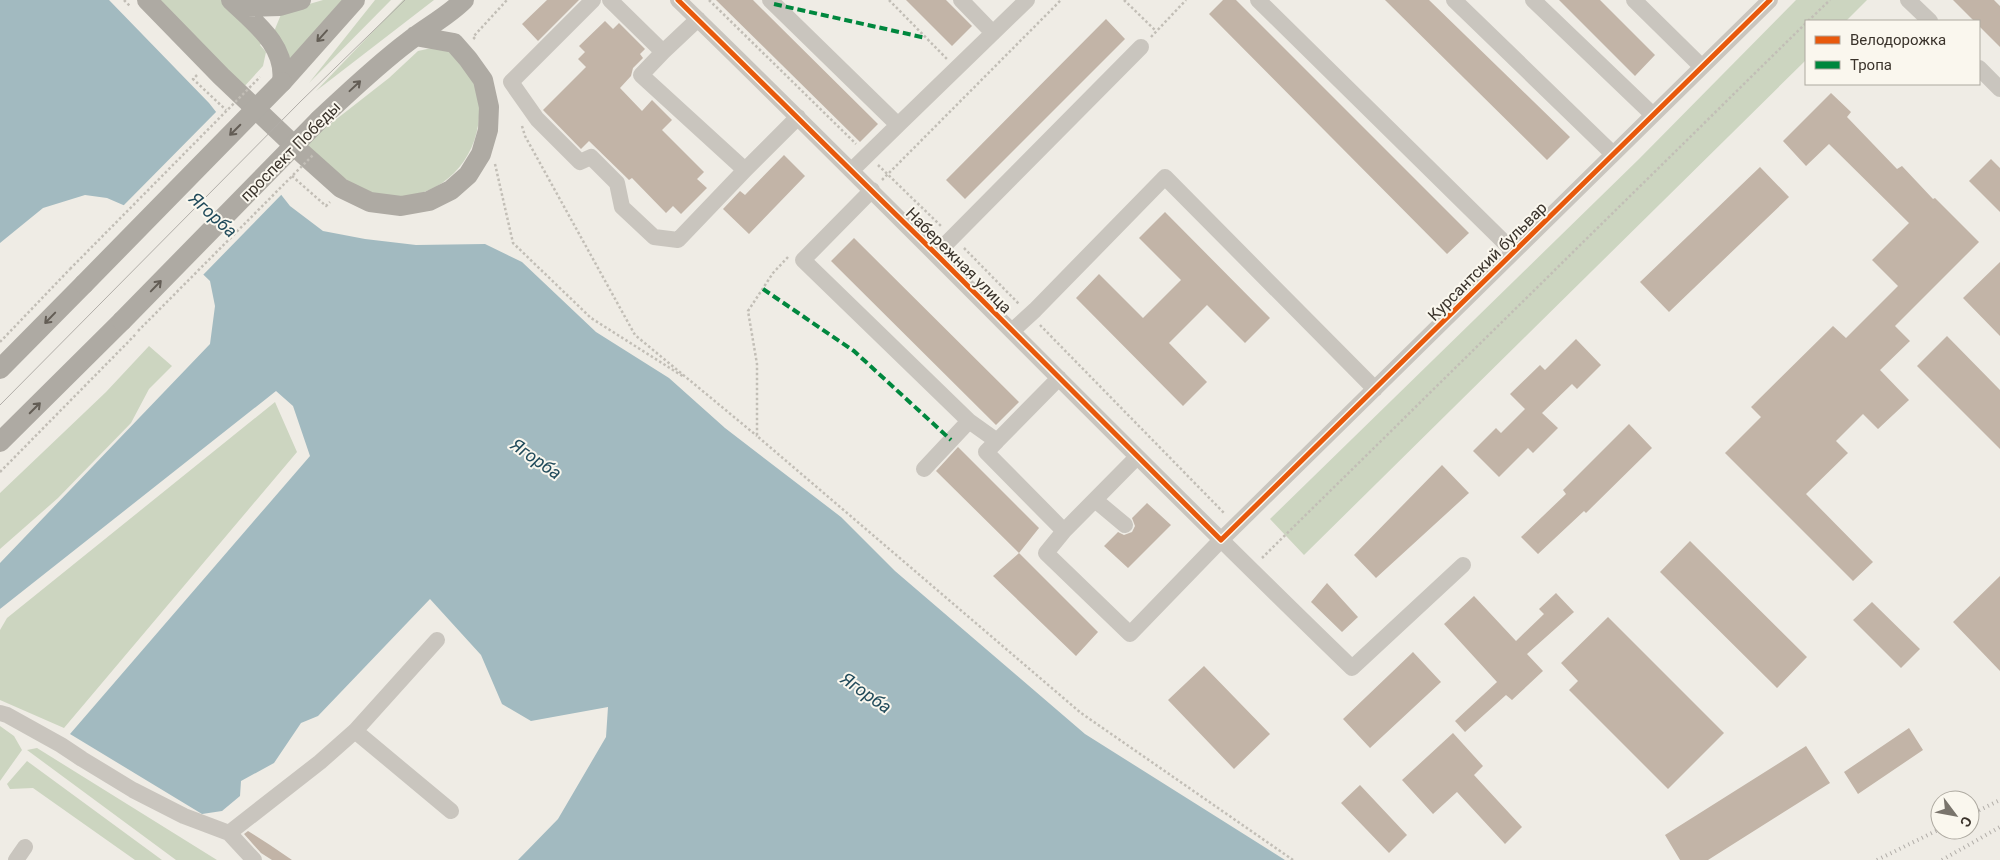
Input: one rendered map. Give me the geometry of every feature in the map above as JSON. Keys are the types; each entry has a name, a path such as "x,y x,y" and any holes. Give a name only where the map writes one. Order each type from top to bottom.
{"main road":[{"path":"235,4 280,6 301,0"},
{"path":"0,369 282,82 355,0"},
{"path":"139,3 341,188 370,202 401,206 429,201 451,190 468,175 481,154 488,130 489,107 483,80 468,58 454,43 415,36"},
{"path":"235,4 276,46 282,64 282,82"},
{"path":"454,43 460,4"},
{"name":"проспект Победы","path":"0,442 129,328 320,120 381,62 460,4"}],"street":[{"path":"593,0 511,82 537,119 580,162 591,157 617,183 622,207 654,237 678,240 798,117"},
{"path":"610,0 663,52"},
{"name":"Набережная улица","path":"678,0 852,170 1250,569 1352,668 1463,565"},
{"path":"770,0 898,125"},
{"path":"961,0 993,33"},
{"path":"852,170 1028,0"},
{"path":"1258,0 1514,252"},
{"path":"1454,0 1613,154"},
{"path":"1533,0 1653,115"},
{"path":"1634,0 1702,67"},
{"name":"Курсантский бульвар","path":"1064,532 1046,553 1130,634 1221,540 1770,0"},
{"path":"1908,0 1929,20"},
{"path":"698,19 641,75 745,170"},
{"path":"936,254 1141,47"},
{"path":"1980,69 2000,89"},
{"path":"1012,331 1165,177 1375,389"},
{"path":"872,190 803,260 969,421 997,441"},
{"path":"1059,378 986,452 1064,532 1138,457"},
{"path":"924,469 969,421"},
{"path":"1095,500 1125,526"},
{"path":"229,833 320,762 355,731 437,640"},
{"path":"0,713 61,744 82,760 132,790 184,816 229,833 254,860"},
{"path":"355,731 452,811"}],"path":[{"path":"124,0 139,3"},
{"path":"479,45 473,37 507,0"},
{"path":"708,0 953,237 1226,516"},
{"path":"889,0 956,69"},
{"path":"872,190 1061,0"},
{"path":"1124,0 1156,31"},
{"path":"1141,47 1186,0"},
{"path":"1809,20 1830,0"},
{"path":"1250,569 1805,24"},
{"path":"0,342 261,76"},
{"path":"193,79 226,110"},
{"path":"227,99 234,106"},
{"path":"520,118 524,136 635,335 757,436 1081,713 1293,860"},
{"path":"0,472 129,328 314,154"},
{"path":"489,168 494,162 513,243 591,318 694,384"},
{"path":"297,166 304,172"},
{"path":"292,176 326,206"},
{"path":"757,436 757,364 748,311 773,273 794,252"}],"green space":[{"path":"156,0 222,0 264,40 260,45 266,52 263,66 242,89"},
{"path":"323,0 343,0 290,60 273,34 282,12"},
{"path":"375,0 391,0 309,83"},
{"path":"403,0 434,0 316,91"},
{"path":"1796,0 1867,0 1847,20 1805,20 1805,61 1304,555 1270,519 1639,159"},
{"path":"436,47 451,49 476,86 479,94 479,117 471,149 462,164 451,176 424,192 407,196 373,194 345,178 302,146 389,78 418,51"},
{"path":"149,346 172,366 149,389 131,423 58,498 0,549 0,493 106,392"},
{"path":"275,402 297,452 64,728 0,700 0,630 7,618"},
{"path":"0,726 14,736 22,750 0,781"},
{"path":"37,748 217,860 176,860 27,750"},
{"path":"27,761 162,860 135,860 33,788 10,789 7,784"}],"water":[{"name":"Ягорба","path":"0,0 109,0 209,103 290,206 323,231 365,239 416,245 485,244 522,262 596,332 669,378 725,428 841,517 895,571 1085,734 1285,860 518,860 558,819 606,737 608,707 531,721 502,704 481,655 430,599 318,716 301,723 274,763 241,781 240,796 222,811 202,814 70,734 310,456 293,406 276,391 0,609 0,563 210,344 215,306 210,281 137,211 107,198 85,195 43,208 0,243"}],"pier":[{"path":"218,110 283,193 202,276 136,213 122,207"}],"building":[{"path":"547,0 579,0 538,41 522,24"},
{"path":"716,0 753,0 878,124 860,142"},
{"path":"906,0 946,0 972,26 952,46"},
{"path":"1223,0 1236,0 1469,233 1447,254 1209,14"},
{"path":"1385,0 1429,0 1570,137 1547,160"},
{"path":"1559,0 1600,0 1655,55 1635,76"},
{"path":"1953,0 1994,0 2000,6 2000,47 1980,27 1980,20 1973,20"},
{"path":"1106,19 1125,39 965,199 946,180"},
{"path":"605,21 613,29 619,23 645,49 640,54 643,58 633,68 631,76 620,88 642,111 652,100 672,120 662,130 704,172 697,179 707,188 681,214 673,206 666,213 632,178 629,180 589,141 581,149 543,110 586,67 578,59 585,52 579,46"},
{"path":"1831,93 1851,112 1847,117 1897,169 1902,166 1933,199 1935,198 1979,242 1895,326 1910,341 1880,370 1909,400 1878,429 1863,414 1836,441 1848,453 1806,494 1873,562 1853,581 1725,453 1761,417 1751,407 1833,326 1846,338 1898,286 1872,260 1909,223 1829,144 1806,166 1783,141"},
{"path":"784,155 805,176 749,234 723,209 740,191 745,195"},
{"path":"1991,159 2000,168 2000,212 1969,181"},
{"path":"1760,167 1789,197 1669,312 1640,282"},
{"path":"1165,212 1270,318 1245,343 1207,305 1169,343 1207,382 1183,406 1076,298 1099,274 1143,318 1181,280 1139,238"},
{"path":"854,238 1019,402 996,425 831,261"},
{"path":"2000,262 2000,336 1963,298"},
{"path":"1947,336 2000,390 2000,449 1917,366"},
{"path":"1576,339 1601,365 1577,389 1572,384 1542,413 1558,428 1533,453 1528,448 1499,477 1473,451 1496,428 1501,433 1525,409 1510,394 1540,365 1545,370"},
{"path":"1629,424 1652,448 1586,513 1584,511 1538,554 1521,537 1566,494 1563,490"},
{"path":"958,447 1039,528 1019,553 936,471"},
{"path":"1442,465 1469,493 1376,578 1354,555"},
{"path":"1147,503 1171,525 1128,568 1104,546 1118,532 1124,535 1132,532 1135,526 1132,518"},
{"path":"1690,541 1807,657 1777,688 1660,572"},
{"path":"1019,553 1098,632 1076,656 993,576"},
{"path":"2000,576 2000,671 1953,622"},
{"path":"1327,583 1358,617 1342,632 1311,602"},
{"path":"1556,593 1574,612 1527,654 1543,671 1512,700 1506,695 1465,732 1455,721 1497,682 1444,624 1474,596 1516,641 1544,614 1539,609"},
{"path":"1872,602 1920,649 1901,668 1853,620"},
{"path":"1608,617 1724,733 1668,789 1569,690 1578,681 1561,663"},
{"path":"1413,652 1441,682 1370,748 1343,719"},
{"path":"1204,666 1270,734 1234,769 1168,700"},
{"path":"1909,728 1923,750 1858,794 1844,772"},
{"path":"1453,733 1483,766 1474,775 1522,827 1505,844 1457,792 1433,814 1402,780"},
{"path":"1806,746 1830,783 1708,860 1680,860 1665,835"},
{"path":"1360,785 1407,835 1389,853 1341,803"},
{"path":"248,831 292,860 272,860 261,853 244,834"}],"tram line":[{"path":"0,405 301,101 405,0"}],"railway":[{"path":"1980,810 2000,800"},
{"path":"1942,860 2000,827"},
{"path":"1877,860 1930,834"}],"marked path":[{"path":"774,4 926,38"},
{"path":"763,289 854,351 951,440"}],"cycle path":[{"path":"678,0 936,254 1221,540 1770,0"}]}
